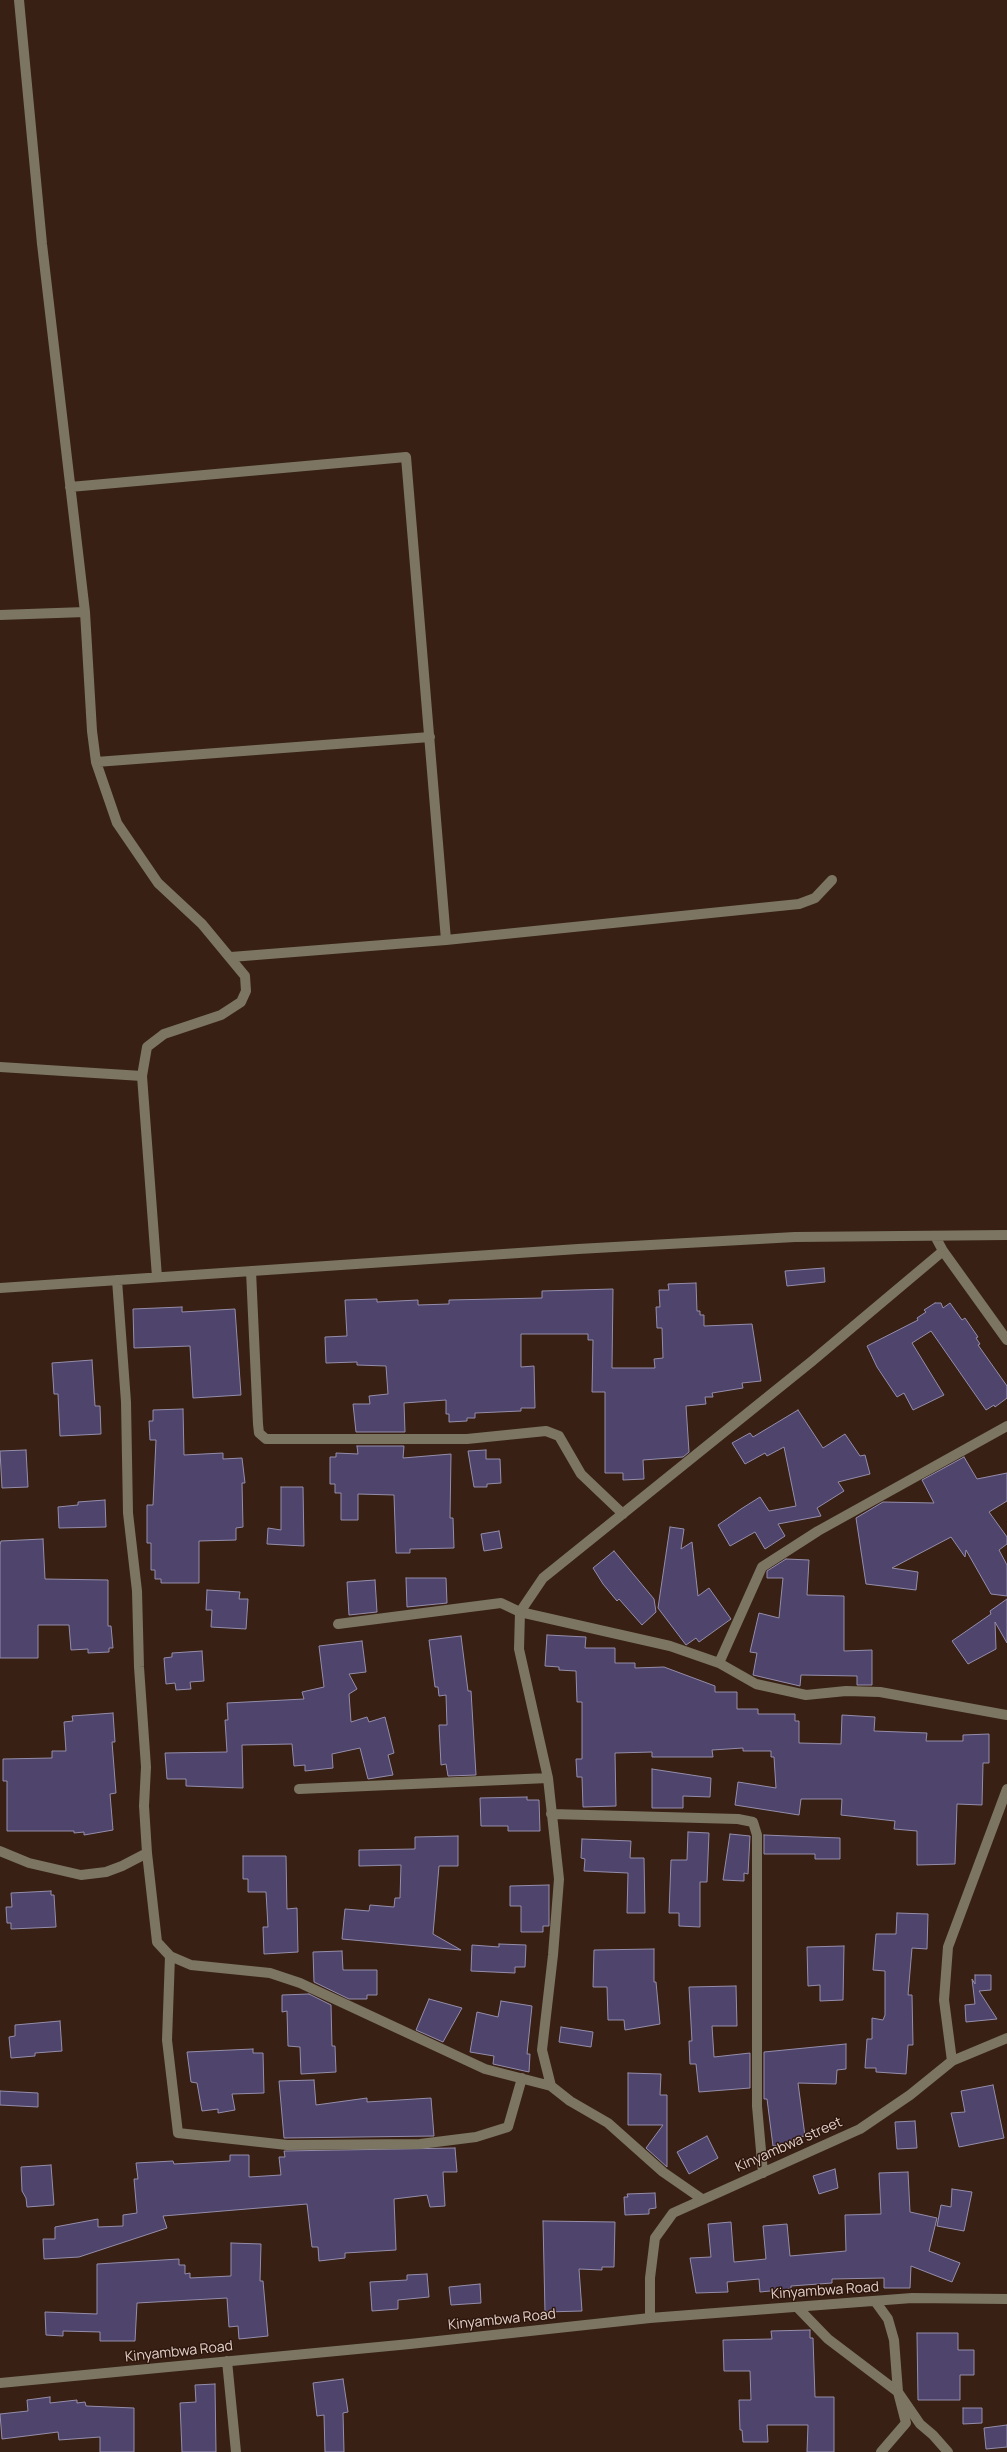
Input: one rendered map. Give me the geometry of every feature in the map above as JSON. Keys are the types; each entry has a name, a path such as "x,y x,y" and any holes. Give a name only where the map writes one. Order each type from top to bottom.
{"street":[{"path":"19,0 42,244 85,612 92,731 96,762 117,823 158,883 202,924 231,957 245,976 246,991 241,1002 221,1015 164,1034 147,1048 142,1076 156,1276"},
{"path":"70,487 406,457 446,940"},
{"path":"0,615 85,612"},
{"path":"96,762 430,737"},
{"path":"231,957 446,940 799,904 815,898 832,880"},
{"path":"0,1067 142,1076"},
{"path":"0,1288 156,1276 578,1249 795,1238 1007,1235"},
{"path":"935,1236 943,1251 1007,1340"},
{"path":"551,2086 542,2050 553,1955 559,1879 548,1778 519,1649 520,1612 543,1578 811,1362 943,1251"},
{"path":"251,1271 258,1424 259,1433 266,1439 467,1439 546,1431 559,1436 581,1474 623,1514"},
{"path":"118,1280 126,1402 128,1513 137,1591 139,1667 146,1767 144,1806 147,1853 157,1942 170,1956 191,1965 270,1973 300,1983 485,2069 551,2086 570,2101 608,2123 663,2172 702,2199"},
{"path":"720,1663 762,1567 818,1531 1007,1426"},
{"path":"338,1624 501,1603 520,1612 670,1646 720,1663 756,1684 806,1695 846,1691 880,1692 1007,1715"},
{"path":"299,1789 548,1778"},
{"path":"952,2061 944,2000 948,1947 1007,1789"},
{"path":"551,1814 738,1819 753,1822 757,1835 757,2106 763,2173"},
{"path":"0,1851 29,1863 81,1874 106,1872 122,1866 147,1853"},
{"path":"170,1956 167,2040 178,2134 286,2145 420,2144 476,2137 508,2127 522,2078"},
{"name":"Kinyambwa street","path":"650,2318 650,2278 655,2238 674,2213 702,2199 860,2129 910,2095 952,2061 1007,2038"},
{"name":"Kinyambwa Road","path":"0,2383 650,2318 912,2298 1007,2298"},
{"path":"875,2301 888,2319 894,2340 898,2392 906,2423 881,2452"},
{"path":"797,2307 828,2339 898,2392 920,2424 933,2434 948,2452"},
{"path":"227,2361 236,2452"}],"building":[{"path":"824,1268 825,1282 787,1286 785,1271"},
{"path":"696,1283 697,1311 700,1311 700,1315 704,1315 704,1326 752,1324 761,1381 742,1383 743,1388 712,1393 713,1397 705,1397 706,1404 686,1406 689,1452 683,1457 643,1460 644,1479 623,1480 623,1473 605,1473 605,1392 592,1392 593,1340 588,1340 588,1334 521,1334 521,1367 534,1366 535,1408 521,1408 521,1411 475,1413 475,1418 467,1418 467,1421 449,1422 449,1414 446,1414 446,1400 404,1403 405,1432 356,1432 353,1404 370,1404 369,1396 388,1394 386,1366 357,1365 357,1362 326,1363 325,1337 347,1336 345,1300 377,1299 377,1302 418,1300 418,1305 449,1304 449,1300 542,1298 542,1291 613,1289 612,1368 655,1368 654,1359 663,1358 662,1328 657,1328 656,1307 660,1307 659,1290 669,1290 668,1284"},
{"path":"935,1303 941,1303 943,1308 950,1303 962,1320 965,1318 978,1337 976,1338 980,1344 978,1345 1007,1386 1007,1398 995,1407 994,1405 986,1410 931,1331 912,1343 944,1395 913,1410 904,1393 897,1397 877,1367 867,1346 918,1320 917,1318 926,1312 924,1310"},
{"path":"182,1307 182,1312 235,1309 241,1395 193,1398 190,1346 134,1348 133,1309"},
{"path":"92,1360 95,1406 100,1406 101,1434 60,1436 58,1394 54,1394 52,1363"},
{"path":"183,1409 184,1455 223,1453 223,1459 242,1458 245,1483 242,1483 243,1527 236,1528 236,1540 199,1541 199,1583 161,1583 161,1579 155,1579 155,1570 151,1570 151,1543 147,1543 147,1505 153,1505 156,1440 150,1440 149,1421 153,1421 153,1410"},
{"path":"798,1410 823,1448 845,1434 860,1456 865,1455 870,1474 838,1482 844,1491 817,1508 821,1516 778,1524 785,1536 765,1549 755,1532 730,1546 718,1525 760,1497 769,1511 796,1506 784,1447 767,1456 765,1453 745,1464 732,1443 750,1433 753,1437"},
{"path":"357,1446 404,1446 403,1458 451,1454 450,1518 453,1518 454,1548 410,1549 410,1553 396,1553 394,1495 358,1494 358,1520 341,1520 341,1493 335,1493 335,1484 330,1484 330,1457 336,1457 336,1453 358,1454"},
{"path":"26,1450 28,1487 2,1488 0,1451"},
{"path":"486,1450 486,1459 500,1459 501,1483 487,1484 487,1487 474,1487 468,1451"},
{"path":"964,1457 977,1479 1007,1473 1007,1501 989,1512 1007,1537 1007,1544 999,1550 1007,1565 1007,1596 991,1594 966,1550 965,1557 951,1537 892,1568 918,1572 916,1590 866,1584 856,1518 883,1502 934,1503 922,1480"},
{"path":"281,1487 303,1487 304,1546 267,1544 268,1528 281,1530"},
{"path":"105,1500 106,1527 59,1528 58,1507 78,1505 78,1502"},
{"path":"670,1527 684,1529 681,1549 692,1542 698,1596 709,1588 731,1619 699,1642 696,1638 686,1645 658,1608"},
{"path":"499,1531 502,1548 484,1551 481,1534"},
{"path":"43,1539 45,1579 108,1580 108,1626 111,1626 113,1648 109,1648 109,1652 88,1653 88,1649 71,1650 69,1625 38,1625 38,1658 0,1658 1,1541"},
{"path":"614,1551 654,1599 656,1612 642,1625 619,1599 617,1601 603,1584 593,1568"},
{"path":"786,1559 809,1560 807,1595 844,1596 844,1651 872,1650 872,1685 857,1685 857,1676 801,1675 800,1686 753,1675 757,1653 750,1652 759,1613 779,1618 783,1578 767,1578 767,1571"},
{"path":"406,1578 446,1578 447,1603 407,1607"},
{"path":"375,1580 377,1612 349,1615 347,1582"},
{"path":"207,1590 240,1592 239,1599 248,1599 246,1629 211,1627 212,1610 206,1610"},
{"path":"1007,1599 1007,1643 995,1622 996,1649 968,1664 952,1641 991,1614 990,1611"},
{"path":"547,1635 586,1637 585,1648 615,1648 615,1663 635,1663 635,1668 664,1667 715,1686 715,1692 737,1692 737,1709 758,1709 758,1714 795,1714 795,1721 799,1721 799,1743 841,1744 842,1715 875,1717 874,1731 927,1733 926,1741 963,1741 963,1735 989,1734 989,1763 983,1763 982,1805 957,1804 955,1864 917,1865 917,1831 894,1829 895,1821 841,1815 842,1799 801,1799 799,1815 735,1805 738,1782 776,1788 774,1757 771,1757 771,1751 743,1751 743,1748 712,1750 713,1757 652,1757 652,1752 615,1753 616,1806 583,1807 582,1777 577,1777 576,1759 582,1759 582,1702 577,1702 576,1671 559,1670 559,1667 545,1666"},
{"path":"461,1636 468,1691 471,1691 476,1775 448,1776 446,1764 441,1765 439,1725 447,1725 446,1695 439,1696 438,1687 435,1687 429,1640"},
{"path":"362,1641 366,1672 349,1674 357,1689 349,1694 351,1722 367,1717 369,1722 385,1717 394,1753 388,1755 393,1775 368,1779 360,1748 332,1754 333,1768 305,1771 305,1765 294,1766 292,1744 242,1745 243,1788 186,1786 186,1779 167,1779 165,1753 227,1752 225,1720 228,1720 227,1703 304,1699 302,1692 324,1687 319,1646"},
{"path":"202,1651 204,1681 190,1682 191,1689 176,1690 175,1683 166,1684 164,1658 172,1657 172,1653"},
{"path":"113,1713 115,1742 112,1742 116,1793 110,1794 113,1830 84,1835 84,1832 74,1833 74,1831 7,1831 7,1781 3,1781 3,1759 52,1758 52,1751 66,1751 64,1722 73,1721 72,1716"},
{"path":"652,1769 711,1778 710,1797 683,1796 683,1808 652,1808"},
{"path":"527,1797 527,1800 539,1800 540,1831 508,1831 508,1826 481,1826 480,1798"},
{"path":"688,1832 709,1833 707,1882 700,1882 700,1927 679,1926 679,1913 669,1913 671,1860 687,1860"},
{"path":"730,1834 750,1836 748,1874 744,1873 744,1881 723,1880"},
{"path":"764,1835 840,1838 840,1859 815,1859 815,1854 764,1854"},
{"path":"458,1836 458,1866 439,1866 433,1934 461,1950 342,1939 345,1909 369,1911 370,1905 394,1907 395,1898 400,1898 401,1865 359,1866 359,1850 415,1849 415,1837"},
{"path":"582,1839 631,1841 630,1858 644,1858 645,1913 627,1913 628,1873 584,1871 585,1859 581,1858"},
{"path":"243,1856 286,1856 287,1909 297,1908 298,1952 264,1954 263,1927 268,1927 266,1892 248,1892 248,1879 243,1879"},
{"path":"549,1885 549,1926 543,1926 543,1932 521,1932 521,1906 510,1906 510,1886"},
{"path":"51,1891 51,1895 54,1895 56,1927 11,1929 11,1923 7,1923 6,1907 12,1907 11,1893"},
{"path":"897,1913 928,1914 927,1949 912,1948 908,1995 912,1995 913,2045 908,2045 906,2074 876,2072 876,2068 865,2068 867,2039 872,2039 872,2018 883,2020 885,2015 885,1971 873,1970 876,1934 896,1934"},
{"path":"499,1944 526,1945 525,1967 515,1967 515,1973 471,1971 472,1945 499,1947"},
{"path":"844,1946 843,2000 820,2001 820,1985 808,1986 807,1947"},
{"path":"654,1949 654,1982 656,1982 660,2024 625,2030 624,2020 608,2020 607,1987 593,1987 594,1950"},
{"path":"342,1951 343,1970 377,1970 377,1995 367,1995 367,1999 349,1999 314,1982 313,1952"},
{"path":"975,1975 991,1975 991,1990 979,1991 997,2019 966,2022 965,2005 975,2004 972,1979 975,1984"},
{"path":"736,1986 737,2026 712,2026 714,2057 750,2053 750,2088 699,2092 696,2064 690,2064 689,2041 692,2041 689,1987"},
{"path":"309,1994 331,2005 332,2046 335,2046 336,2072 301,2074 300,2047 288,2046 287,2011 282,2012 282,1995"},
{"path":"429,1999 462,2008 443,2042 416,2030"},
{"path":"501,2001 532,2006 527,2054 530,2054 529,2072 493,2064 494,2056 470,2052 477,2012 498,2017"},
{"path":"60,2021 62,2051 35,2053 35,2056 11,2058 9,2037 15,2036 15,2025"},
{"path":"561,2027 593,2032 591,2047 559,2042"},
{"path":"846,2044 846,2069 837,2070 836,2084 798,2083 805,2136 798,2137 798,2142 773,2146 767,2099 764,2099 764,2052"},
{"path":"253,2049 253,2053 263,2053 264,2093 232,2094 235,2110 218,2113 218,2109 202,2111 197,2083 191,2082 187,2052"},
{"path":"628,2073 661,2074 660,2095 667,2095 667,2167 646,2148 663,2125 628,2125"},
{"path":"314,2080 316,2105 367,2098 367,2102 431,2098 434,2136 284,2138 279,2081"},
{"path":"993,2085 1004,2138 959,2147 951,2113 965,2112 961,2091"},
{"path":"0,2091 38,2093 38,2107 0,2105"},
{"path":"915,2121 917,2148 897,2149 895,2122"},
{"path":"707,2136 718,2158 689,2174 677,2152"},
{"path":"455,2148 457,2172 443,2172 445,2206 430,2207 427,2195 394,2199 396,2250 345,2253 345,2258 319,2261 318,2247 312,2247 307,2204 163,2216 167,2228 79,2257 44,2259 43,2239 55,2239 55,2227 98,2219 98,2227 123,2226 123,2215 137,2213 134,2179 138,2179 136,2163 173,2161 174,2164 230,2161 230,2155 249,2155 249,2177 281,2175 279,2157 285,2157 284,2151"},
{"path":"51,2165 54,2205 27,2207 26,2198 22,2191 21,2167"},
{"path":"835,2169 838,2188 819,2194 813,2176"},
{"path":"908,2172 910,2212 937,2218 929,2251 960,2263 952,2282 911,2266 910,2288 884,2288 884,2278 832,2279 832,2283 791,2286 791,2289 760,2292 759,2279 727,2282 728,2292 696,2293 690,2258 711,2257 708,2224 731,2222 734,2262 766,2259 763,2226 787,2224 790,2256 846,2251 845,2215 881,2214 879,2173"},
{"path":"952,2189 972,2192 964,2231 937,2226 941,2205 951,2207"},
{"path":"655,2193 656,2208 649,2209 649,2214 625,2215 624,2197 628,2197 627,2194"},
{"path":"543,2221 615,2222 614,2267 602,2267 602,2270 579,2269 582,2311 545,2312"},
{"path":"231,2243 261,2244 260,2281 263,2281 268,2336 239,2339 238,2326 229,2327 227,2298 137,2303 135,2341 100,2341 100,2332 63,2331 63,2336 46,2335 45,2312 97,2314 97,2264 179,2259 179,2265 185,2265 185,2274 190,2273 190,2278 231,2276"},
{"path":"427,2274 429,2297 398,2300 398,2309 372,2311 370,2282 407,2280 407,2275"},
{"path":"480,2284 481,2303 451,2305 449,2287"},
{"path":"810,2330 810,2338 813,2338 815,2397 834,2397 834,2452 807,2452 808,2425 767,2425 768,2442 743,2442 742,2430 740,2430 739,2400 751,2400 750,2371 724,2371 723,2340 772,2339 771,2331"},
{"path":"917,2333 958,2333 958,2350 974,2350 974,2375 960,2375 960,2400 918,2400"},
{"path":"343,2379 348,2412 343,2413 344,2452 325,2452 324,2415 317,2416 313,2383"},
{"path":"215,2384 216,2452 182,2452 180,2403 196,2402 195,2385"},
{"path":"50,2397 50,2403 77,2400 77,2403 85,2402 86,2406 134,2408 134,2452 100,2452 100,2437 59,2440 58,2432 2,2439 0,2414 28,2411 27,2400"},
{"path":"963,2408 982,2408 982,2423 963,2424"},
{"path":"1007,2425 1007,2447 986,2449 984,2428"}]}
